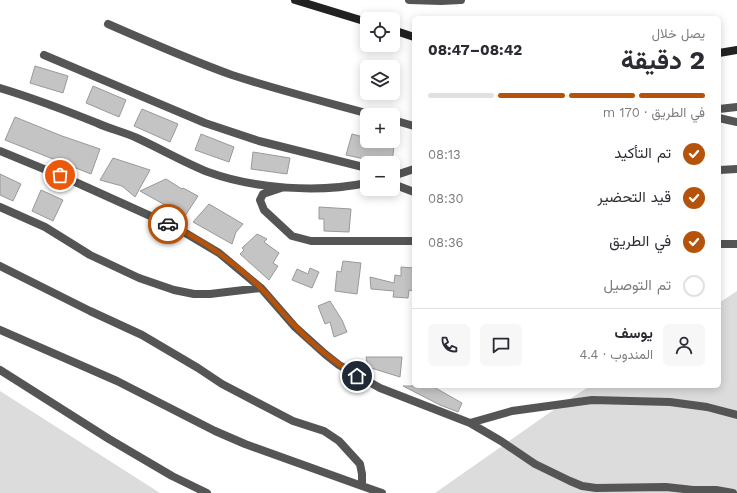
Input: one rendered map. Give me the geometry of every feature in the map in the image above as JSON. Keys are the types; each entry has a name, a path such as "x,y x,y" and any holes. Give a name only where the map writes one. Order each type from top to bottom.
{"main road":[{"path":"295,0 360,20"},
{"path":"400,32 412,35"},
{"path":"721,53 737,50"}],"street":[{"path":"409,0 461,0"},
{"path":"108,24 174,52 232,74 308,98 360,112"},
{"path":"44,55 205,123 259,141 360,166"},
{"path":"0,88 56,106 136,138 208,172 240,180 285,187 320,188 360,184"},
{"path":"721,109 737,107"},
{"path":"721,119 734,122"},
{"path":"400,122 412,125"},
{"path":"721,125 734,122"},
{"path":"0,151 73,181 177,228 219,254 261,288 295,326 325,354 340,365 380,388 470,423 552,473 594,491 666,487 693,490 716,490 733,493"},
{"path":"721,170 737,169"},
{"path":"400,173 412,170"},
{"path":"285,187 263,194 260,200 264,210 292,236 311,241 412,241"},
{"path":"400,187 412,191"},
{"path":"0,207 45,227 90,254 139,278 174,290 194,294 210,294 261,288"},
{"path":"721,244 737,244"},
{"path":"0,266 142,335 222,384 293,421 324,431 339,441 360,464 362,486"},
{"path":"0,330 117,381 215,431 259,449 382,493"},
{"path":"0,370 109,439 172,476 207,493"},
{"path":"470,423 512,411 592,400 670,402 707,407 737,415"}],"shaded area":[{"path":"737,291 737,493 435,493 587,388 721,388 721,302"},
{"path":"0,391 160,493 0,493"}],"building":[{"path":"35,66 68,76 63,93 30,83"},
{"path":"93,86 126,100 119,117 86,103"},
{"path":"142,109 178,124 170,142 134,126"},
{"path":"15,117 62,136 100,149 91,174 5,140"},
{"path":"201,134 234,147 229,162 195,150"},
{"path":"352,134 360,136 360,148 394,148 393,156 360,156 360,158 346,155"},
{"path":"253,152 290,158 287,174 251,169"},
{"path":"113,158 150,170 135,197 122,186 100,180"},
{"path":"0,174 21,184 13,201 0,195"},
{"path":"166,179 182,189 183,188 198,196 183,219 165,205 140,191"},
{"path":"41,190 63,200 53,221 32,211"},
{"path":"209,204 243,224 236,232 232,244 193,222"},
{"path":"319,207 351,209 349,232 324,231 324,219 319,219"},
{"path":"257,234 267,239 264,242 279,253 273,263 278,266 269,280 240,254 244,250 242,248"},
{"path":"343,261 361,263 357,294 335,291 337,271 341,272"},
{"path":"401,267 412,268 412,291 409,290 408,298 393,297 394,291 371,289 370,277 394,283 395,275 401,276"},
{"path":"310,268 319,272 312,288 292,280 297,269 308,274"},
{"path":"330,301 342,320 347,332 334,337 330,322 325,324 318,306"},
{"path":"366,357 402,357 400,377 368,367"},
{"path":"403,386 412,386 412,388 436,388 462,403 458,412 440,405"}],"way so far":[{"path":"60,175 168,224"}],"route":[{"path":"168,224 219,254 261,288 295,326 325,354 357,376"}]}
